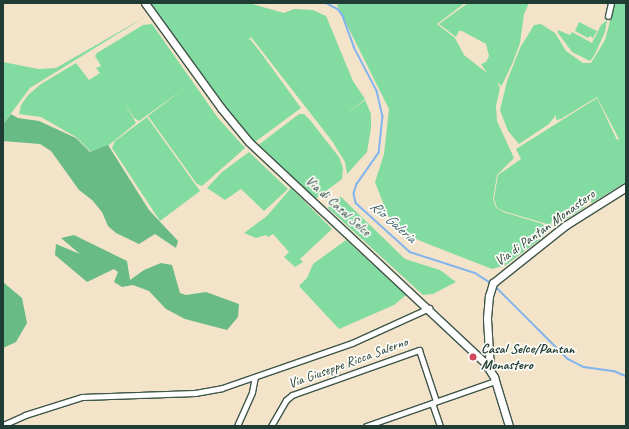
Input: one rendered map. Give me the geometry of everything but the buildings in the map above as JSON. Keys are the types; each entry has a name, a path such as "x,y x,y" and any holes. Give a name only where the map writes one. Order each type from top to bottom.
{"main road":[{"name":"Via di Casal Selce","path":"145,3 217,103 249,142 429,308 490,369 496,381 509,426"},
{"name":"Via di Pantan Monastero","path":"490,369 489,296 493,283 566,225 626,187"}],"street":[{"path":"608,16 611,3"},
{"path":"3,425 25,415 82,397 195,393 222,388 352,343 429,308"},
{"name":"Via Giuseppe Ricca Salerno","path":"271,426 286,400 292,395 419,350 434,402"},
{"path":"237,426 251,395 255,377"},
{"path":"366,426 376,424 496,381"},
{"path":"434,402 440,426"}],"green space":[{"path":"151,3 249,3 284,13 294,9 313,10 326,16 353,81 365,99 344,116 365,100 371,114 371,128 367,152 347,174 345,162 332,141 251,37 248,40 250,39 261,53 301,108 255,142 218,98 203,75 200,75"},
{"path":"336,3 465,3 437,24 455,38 464,55 487,73 481,64 486,62 489,56 486,44 462,31 459,31 456,37 439,24 468,3 529,3 524,14 520,43 513,62 501,86 497,82 500,88 496,106 497,121 514,158 497,175 493,199 496,208 503,212 543,224 546,231 543,237 506,265 492,269 411,237 389,218 375,182 384,154 389,109"},
{"path":"615,3 626,3 626,182 592,203 589,200 584,204 585,207 560,223 554,220 551,222 552,230 547,224 497,208 494,199 498,175 521,159 516,149 597,98 617,140 619,139 597,97 561,119 556,120 556,115 549,124 519,144 508,131 500,110 507,81 520,48 534,25 541,24 555,33 566,51 583,63 591,63 605,40"},
{"path":"145,17 30,88 3,124 3,62 38,69 56,68"},
{"path":"607,20 605,32 594,56 590,61 572,52 558,33 558,30 570,35 572,32 592,43 601,25"},
{"path":"579,22 597,31 593,38 590,36 588,38 575,31"},
{"path":"152,24 218,118 245,148 202,186 197,184 148,116 185,88 139,121 134,118 123,100 136,123 109,145 91,152 76,137 41,117 19,114 21,105 28,95 41,84 76,63 89,80 100,73 96,68 101,66 95,56 97,53 143,25"},
{"path":"11,114 18,118 39,121 76,138 90,152 108,145 149,210 178,241 176,248 155,234 139,244 116,233 108,226 102,212 92,200 79,190 51,151 40,144 3,141 3,124"},
{"path":"299,114 304,114 310,120 339,157 343,168 342,179 314,200 257,146"},
{"path":"147,117 200,191 160,221 112,148 115,141"},
{"path":"249,152 288,189 264,211 241,189 225,200 207,188 222,172"},
{"path":"291,188 332,229 300,259 303,262 295,267 284,257 289,252 273,234 268,237 266,235 256,238 244,233 267,216"},
{"path":"341,197 405,259 440,270 456,282 433,294 423,295 328,208 334,199"},
{"path":"74,235 127,261 130,280 144,270 161,263 172,265 180,293 186,295 206,292 239,304 238,317 227,330 185,319 166,309 149,291 133,285 122,287 114,282 118,272 114,269 87,282 55,255 56,244 80,254 61,238"},
{"path":"346,240 406,295 394,305 339,329 299,286 307,278 313,264"},
{"path":"3,282 22,298 27,323 16,342 3,348"}],"waterway":[{"name":"Rio Galeria","path":"326,3 338,9 343,16 354,47 377,91 383,116 379,153 357,184 354,194 356,203 410,252 475,273 491,283"},
{"name":"Rio Galeria","path":"494,285 568,359 584,367 614,371 626,376"}],"place":[{"name":"Casal Selce/Pantan Monastero","path":"473,357"}]}
